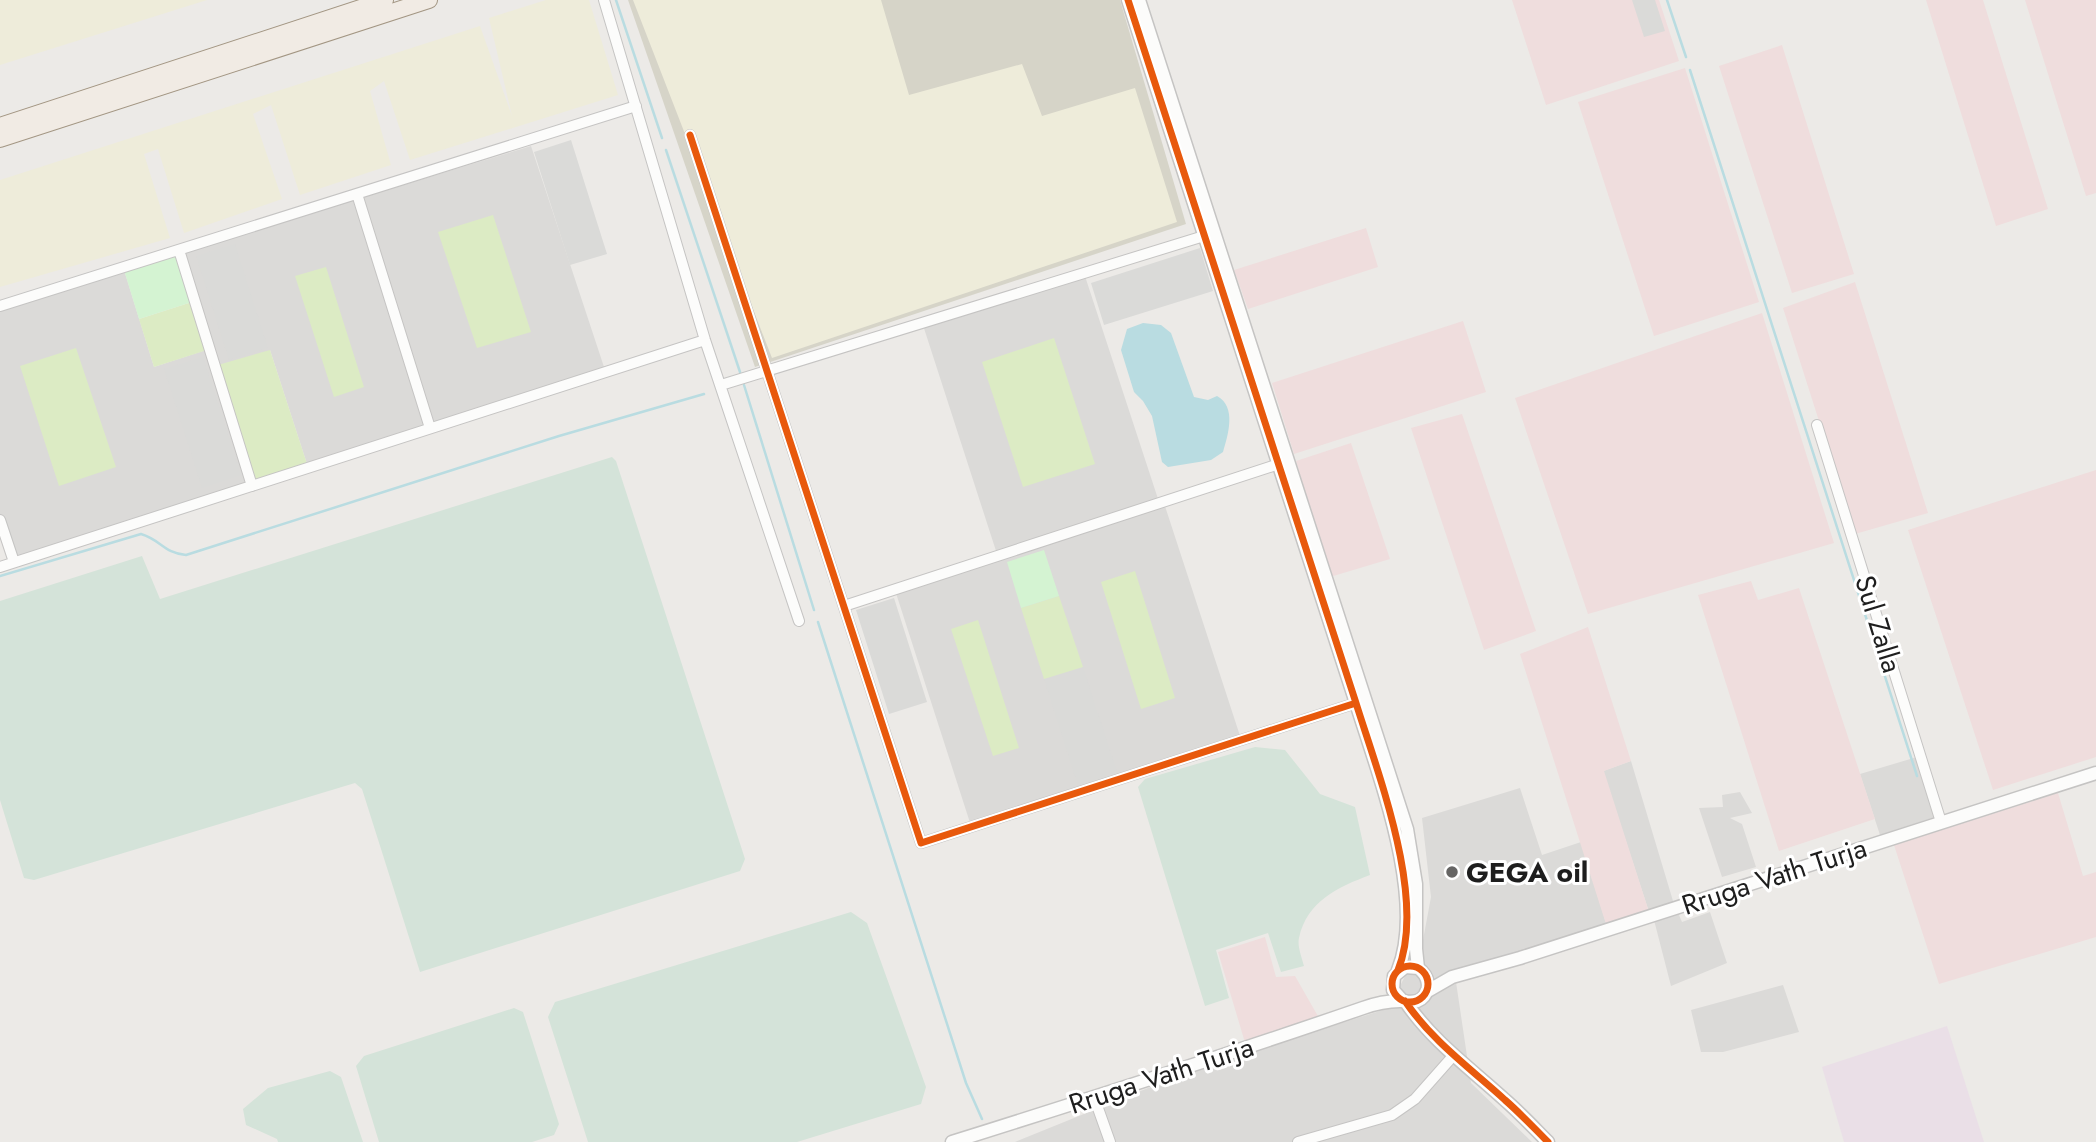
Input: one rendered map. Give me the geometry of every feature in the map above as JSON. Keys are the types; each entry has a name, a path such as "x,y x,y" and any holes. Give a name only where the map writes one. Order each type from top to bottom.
{"main road":[{"path":"0,126 385,0"},
{"path":"0,139 429,0"}],"street":[{"path":"604,0 705,340 799,621"},
{"path":"1128,0 1391,818 1404,884 1406,943 1398,970"},
{"path":"1139,0 1407,829 1416,884 1416,949 1421,970 1428,978 1425,994 1426,1028"},
{"path":"0,306 636,106"},
{"path":"690,135 920,843 1356,703"},
{"path":"357,194 430,428"},
{"path":"721,385 1204,236"},
{"path":"179,250 252,485"},
{"path":"0,567 705,340"},
{"name":"Sul Zalla","path":"1817,425 1941,822"},
{"path":"844,606 1279,464"},
{"path":"0,520 14,562"},
{"name":"Rruga Vath Turja","path":"952,1142 983,1137 1094,1097 1369,1006 1416,1001 1452,977 1520,958 2096,772"},
{"name":"Rruga Vath Turja","path":"1369,1006 1392,983 1398,970 1412,966 1452,977"},
{"path":"1392,983 1396,996 1426,1028 1548,1142"},
{"path":"1298,1142 1392,1115 1415,1099 1454,1056"},
{"path":"1094,1097 1110,1142"}],"shaded area":[{"path":"0,0 207,0 0,65"},
{"path":"546,0 589,0 618,95 410,160 384,81 370,91 391,165 300,195 271,105 253,114 282,199 184,233 158,149 144,154 170,238 0,287 0,180 480,26 512,116 489,18"},
{"path":"628,0 1120,0 1186,224 755,367"},
{"path":"633,0 881,0 909,95 1022,64 1042,116 1135,88 1177,222 772,358"},
{"path":"1512,0 1659,0 1679,61 1546,105"},
{"path":"1632,0 1655,0 1665,31 1644,37"},
{"path":"1926,0 1983,0 2048,209 1996,226"},
{"path":"2025,0 2096,0 2096,193 2086,196"},
{"path":"1782,45 1854,274 1792,293 1719,66"},
{"path":"1685,68 1759,302 1654,336 1578,102"},
{"path":"571,140 607,254 570,265 534,152"},
{"path":"531,146 604,367 307,464 270,350 254,481 10,559 0,529 0,310 124,270 154,367 206,350 177,254"},
{"path":"1366,228 1378,267 1248,309 1234,270"},
{"path":"235,244 268,348 229,360 196,256"},
{"path":"1200,248 1213,291 1104,325 1091,283"},
{"path":"1083,270 1160,505 1163,500 1242,742 973,832 894,587 997,554 921,319"},
{"path":"1855,282 1928,513 1855,534 1783,308"},
{"path":"1762,313 1834,543 1588,614 1515,398"},
{"path":"1463,321 1486,392 1294,454 1272,383"},
{"path":"203,357 241,475 202,488 164,369"},
{"path":"1462,414 1536,631 1484,650 1411,428"},
{"path":"1351,443 1390,559 1330,577 1296,461"},
{"path":"612,457 616,461 745,859 740,871 420,972 362,789 355,783 34,880 24,878 0,800 0,601 142,556 160,599"},
{"path":"2096,470 2096,757 1993,790 1908,530"},
{"path":"1751,581 1758,600 1799,588 1875,819 1779,851 1698,595"},
{"path":"894,598 927,702 889,714 856,610"},
{"path":"1588,627 1631,761 1604,771 1649,912 1606,924 1520,654"},
{"path":"1083,667 1117,772 1078,786 1044,679"},
{"path":"1255,747 1285,750 1320,794 1355,807 1370,875 1336,890 1309,914 1299,941 1304,966 1281,972 1268,933 1216,950 1229,998 1205,1006 1138,787 1145,779"},
{"path":"1917,757 1935,817 1880,835 1860,774"},
{"path":"1631,761 1673,901 1682,922 1710,912 1727,963 1671,986 1654,920 1456,982 1471,1083 1532,1142 1015,1142 1185,1073 1389,1008 1423,940 1431,897 1422,818 1520,788 1542,855 1581,842 1606,923 1649,912 1603,771"},
{"path":"1740,792 1752,813 1730,818 1742,824 1756,867 1722,877 1699,808 1723,807 1722,795"},
{"path":"2058,793 2083,876 2096,872 2096,937 1939,984 1894,845"},
{"path":"851,912 867,923 926,1087 921,1104 797,1142 588,1142 548,1017 555,1002"},
{"path":"1265,937 1276,977 1295,976 1319,1018 1246,1046 1218,952"},
{"path":"1783,985 1799,1032 1723,1052 1701,1052 1691,1010"},
{"path":"514,1008 523,1012 559,1124 554,1135 532,1142 379,1142 356,1066 364,1056"},
{"path":"1947,1026 1984,1142 1844,1142 1822,1067"},
{"path":"330,1071 341,1077 363,1142 278,1142 277,1139 246,1125 243,1109 268,1088"}],"green space":[{"path":"493,215 531,332 477,348 438,232"},
{"path":"177,254 192,302 139,319 124,270"},
{"path":"326,267 364,387 334,397 295,276"},
{"path":"192,302 207,350 154,367 139,319"},
{"path":"1054,338 1095,464 1023,487 982,362"},
{"path":"76,348 116,467 59,486 20,366"},
{"path":"270,350 307,464 254,481 218,365"},
{"path":"1044,550 1059,596 1021,608 1007,562"},
{"path":"1135,571 1175,698 1141,709 1101,582"},
{"path":"1059,596 1083,667 1044,679 1021,608"},
{"path":"978,620 1019,748 993,756 951,629"}],"water":[{"path":"1143,323 1161,325 1171,333 1194,397 1208,400 1217,396 1227,407 1229,422 1223,452 1211,460 1168,467 1162,462 1152,416 1134,392 1121,350 1127,329"}],"waterway":[{"path":"616,0 662,138"},
{"path":"1667,0 1686,57"},
{"path":"1690,70 1917,776"},
{"path":"666,150 740,372"},
{"path":"744,385 814,610"},
{"path":"0,576 141,534 172,552 186,555 559,436 704,394"},
{"path":"818,622 966,1083 982,1119"}],"cycle path":[{"path":"1128,0 1387,800 1403,873 1407,908 1405,941 1398,970"},
{"path":"690,135 921,843 1356,703"},
{"path":"1410,966 1423,971 1428,984 1423,997 1410,1002 1397,997 1392,984 1397,971 1410,966"},
{"path":"1405,1001 1427,1029 1452,1054 1511,1105 1548,1142"}],"place":[{"name":"GEGA oil","path":"1452,872"}]}
